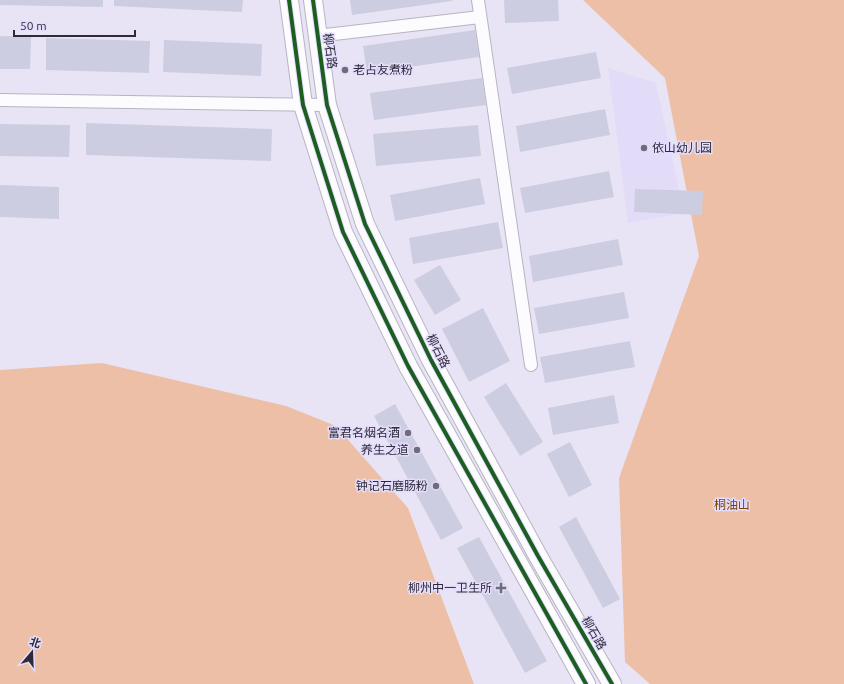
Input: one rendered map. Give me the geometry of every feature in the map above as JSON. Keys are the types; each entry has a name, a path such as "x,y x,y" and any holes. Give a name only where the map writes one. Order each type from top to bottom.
{"main road":[{"path":"289,0 303,105 343,232 408,366 586,684"},
{"name":"柳石路","path":"312,0 327,105 364,224 431,360 538,556 612,684"}],"street":[{"path":"478,0 531,365"},
{"path":"318,36 480,17"},
{"path":"0,100 327,105"}],"shaded area":[{"name":"依山幼儿园","path":"608,68 656,83 684,213 628,223"}],"green space":[{"name":"桐油山","path":"583,0 844,0 844,684 650,684 625,662 619,478 699,256 665,78"},
{"path":"102,363 286,406 336,426 408,508 474,684 0,684 0,370"}],"building":[{"path":"0,0 103,0 103,7 0,5"},
{"path":"114,0 243,0 242,12 114,6"},
{"path":"350,0 452,0 452,1 352,15"},
{"path":"504,0 558,0 559,21 505,23"},
{"path":"475,30 479,57 367,73 363,46"},
{"path":"0,36 31,37 30,69 0,69"},
{"path":"46,38 150,41 149,73 46,70"},
{"path":"164,40 262,44 261,76 163,72"},
{"path":"596,52 601,78 512,94 507,68"},
{"path":"482,78 486,105 374,120 370,93"},
{"path":"605,109 610,135 520,152 516,126"},
{"path":"86,123 272,129 271,161 86,155"},
{"path":"0,124 70,125 69,157 0,156"},
{"path":"478,125 481,156 376,166 373,134"},
{"path":"609,171 614,197 525,213 520,188"},
{"path":"480,178 485,204 395,221 390,195"},
{"path":"0,185 59,187 59,219 0,217"},
{"path":"635,189 703,191 702,215 634,212"},
{"path":"498,222 503,248 413,264 409,238"},
{"path":"618,239 623,265 533,282 529,256"},
{"path":"440,265 461,300 435,315 414,280"},
{"path":"624,292 629,318 539,334 534,308"},
{"path":"483,308 510,361 469,382 442,329"},
{"path":"630,341 635,367 545,383 540,357"},
{"path":"506,383 543,442 520,456 484,397"},
{"path":"614,395 619,423 553,435 548,408"},
{"path":"395,404 463,528 441,540 374,416"},
{"path":"570,442 592,485 569,497 547,454"},
{"path":"576,517 620,599 603,608 559,527"},
{"path":"479,537 547,661 525,673 457,548"}],"cycle path":[{"path":"289,0 303,105 343,232 408,366 586,684"},
{"path":"313,0 327,105 365,224 431,360 538,556 612,684"}],"place":[{"name":"老占友煮粉","path":"345,70"},
{"name":"依山幼儿园","path":"644,148"},
{"name":"富君名烟名酒","path":"408,433"},
{"name":"养生之道","path":"417,450"},
{"name":"钟记石磨肠粉","path":"436,486"},
{"name":"柳州中一卫生所","path":"501,588"}]}
